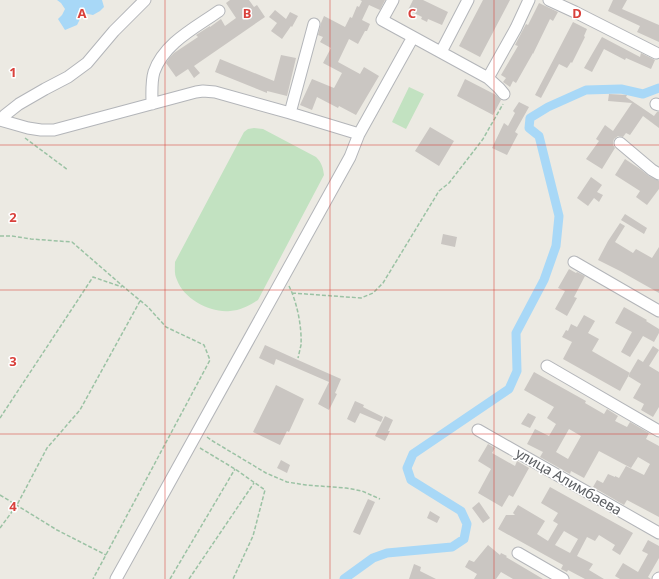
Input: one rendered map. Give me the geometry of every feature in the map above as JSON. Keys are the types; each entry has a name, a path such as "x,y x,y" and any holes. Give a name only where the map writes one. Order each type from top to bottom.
{"street":[{"path":"145,0 114,31 87,63 68,77 19,104 1,120 28,128 54,130 196,92 215,92 359,134"},
{"path":"393,0 382,20 488,78 500,88 504,94"},
{"path":"441,52 468,0"},
{"path":"488,78 516,28 529,0"},
{"path":"549,0 656,53"},
{"path":"152,104 154,73 164,54 180,38 219,11"},
{"path":"290,113 314,24"},
{"path":"116,579 350,157 359,134 413,37"},
{"path":"620,143 652,170 659,174"},
{"path":"574,262 659,311"},
{"path":"547,366 659,431"},
{"name":"улица Алимбаева","path":"478,430 659,533"},
{"path":"518,552 563,579"}],"path":[{"path":"292,293 361,298 373,292 384,283 439,191 449,183 483,139 502,105 505,98 504,94"},
{"path":"26,138 68,170"},
{"path":"0,236 72,242 148,307 166,327 204,345 210,360 93,579"},
{"path":"284,275 292,293 299,318 301,345 298,358"},
{"path":"0,418 93,277 125,288"},
{"path":"0,528 16,505 47,448 80,410 140,300"},
{"path":"207,437 266,473 287,482 346,488 362,491 380,499"},
{"path":"191,443 235,469 265,490 253,536 233,579"},
{"path":"170,579 235,469"},
{"path":"189,579 254,482"},
{"path":"0,496 57,530 106,555"}],"green space":[{"path":"409,87 424,94 406,129 392,122"},
{"path":"248,129 263,129 316,157 320,161 324,175 258,300 238,310 214,310 192,299 180,287 176,278 175,262 244,132"}],"water":[{"path":"57,0 102,0 104,7 93,15 83,13 77,25 65,30 58,19 65,9"}],"building":[{"path":"230,0 249,0 254,7 257,5 265,17 194,66 200,73 194,78 188,69 176,77 166,63 170,57 198,37 196,35 221,19 225,26 236,18 226,3"},
{"path":"360,0 385,0 380,10 369,5 362,20 370,24 367,31 365,31 358,44 349,39 338,62 360,74 364,67 379,76 356,115 317,97 312,110 300,105 312,79 334,88 342,73 323,63 331,48 320,42 323,37 318,35 324,16 345,27 350,17 352,18 357,6 359,7 362,1"},
{"path":"413,0 423,0 448,12 442,25 428,19 427,22 421,19 422,17 408,10"},
{"path":"483,0 510,0 480,57 459,46"},
{"path":"613,0 627,0 622,9 659,25 659,42 637,32 640,26 608,11"},
{"path":"539,3 558,12 553,21 550,19 533,54 516,83 513,81 510,87 503,82 506,78 501,75 518,46 515,45 526,24 528,25"},
{"path":"275,10 286,19 290,12 298,16 292,27 291,26 282,39 271,31 277,23 269,17"},
{"path":"573,22 587,29 584,36 585,37 572,63 571,62 567,68 559,64 541,98 535,95"},
{"path":"602,37 640,57 641,53 655,60 651,69 626,58 625,60 604,49 592,72 584,68"},
{"path":"281,55 296,58 287,96 267,91 267,93 215,72 220,59 274,81"},
{"path":"465,79 496,95 501,100 493,115 457,96"},
{"path":"609,94 627,95 626,97 654,116 657,112 659,112 659,128 643,116 630,135 626,133 623,137 618,136 614,139 613,145 615,148 602,169 586,159 599,141 596,139 605,125 613,131 632,103 608,101"},
{"path":"519,102 529,107 515,132 518,134 507,155 492,148 504,123 508,126 515,113 513,111"},
{"path":"430,127 454,141 439,166 415,151"},
{"path":"625,159 649,176 659,181 659,189 647,205 636,197 640,191 615,175"},
{"path":"591,177 602,185 597,192 603,195 599,202 594,198 588,206 577,198"},
{"path":"625,214 647,228 644,234 621,220"},
{"path":"620,223 625,226 615,242 633,253 636,249 652,258 659,247 659,293 598,260"},
{"path":"443,234 457,237 455,247 441,244"},
{"path":"569,269 585,276 574,297 577,298 567,316 555,309 565,291 558,288"},
{"path":"624,307 647,320 646,321 659,329 659,333 654,342 643,336 630,357 621,352 632,332 615,323"},
{"path":"584,315 595,321 588,333 599,339 592,351 630,373 620,391 563,359 572,342 562,337 566,330 568,331 571,324 577,327"},
{"path":"265,345 341,379 335,393 337,394 329,410 318,404 329,382 276,359 274,365 259,358"},
{"path":"653,346 659,350 649,366 659,372 659,407 653,417 641,410 644,404 633,398 641,384 628,376 638,359 643,362"},
{"path":"534,372 586,401 585,403 604,414 607,409 618,416 615,421 627,427 630,422 649,433 646,439 659,446 659,517 627,500 624,505 593,487 597,480 603,483 608,474 619,478 626,466 644,475 650,464 638,457 631,468 599,451 584,478 571,471 570,474 540,457 543,452 527,444 535,429 549,436 556,424 547,418 554,407 524,390","holes":["569,429 581,436 568,459 556,452"]},
{"path":"276,385 304,399 289,432 287,431 280,445 253,432"},
{"path":"355,401 364,405 363,407 383,417 381,422 360,413 355,423 347,419"},
{"path":"528,413 536,417 530,428 521,424"},
{"path":"385,416 393,420 385,441 375,436"},
{"path":"488,444 495,448 492,453 515,466 517,461 529,468 513,497 509,495 502,507 478,493 491,469 478,461"},
{"path":"281,460 290,465 287,473 277,468"},
{"path":"550,487 633,533 620,555 612,550 615,545 599,535 595,541 587,537 577,556 593,564 589,570 604,579 585,579 568,570 567,572 561,569 563,565 498,529 506,515 515,515 513,513 518,505 545,521 537,534 548,541 558,524 553,521 558,513 541,503","holes":["564,531 578,539 570,553 555,545"]},
{"path":"368,499 375,502 360,535 353,532"},
{"path":"479,502 490,518 483,523 472,508"},
{"path":"430,511 440,517 437,523 427,518"},
{"path":"648,540 659,546 659,558 648,577 651,579 620,579 615,576 623,563 638,572 648,554 642,551"},
{"path":"488,545 500,555 501,553 507,556 506,557 543,579 513,579 501,572 496,579 474,579 477,574 465,567 469,560 474,562"},
{"path":"414,564 421,567 420,571 436,579 409,579"}],"waterway":[{"path":"344,579 373,558 387,553 452,547 464,539 467,524 461,511 411,480 407,468 413,454 509,389 517,371 516,333 544,280 556,246 559,216 539,136 529,128 530,118 548,107 586,90 621,89 643,94 659,88"}]}
